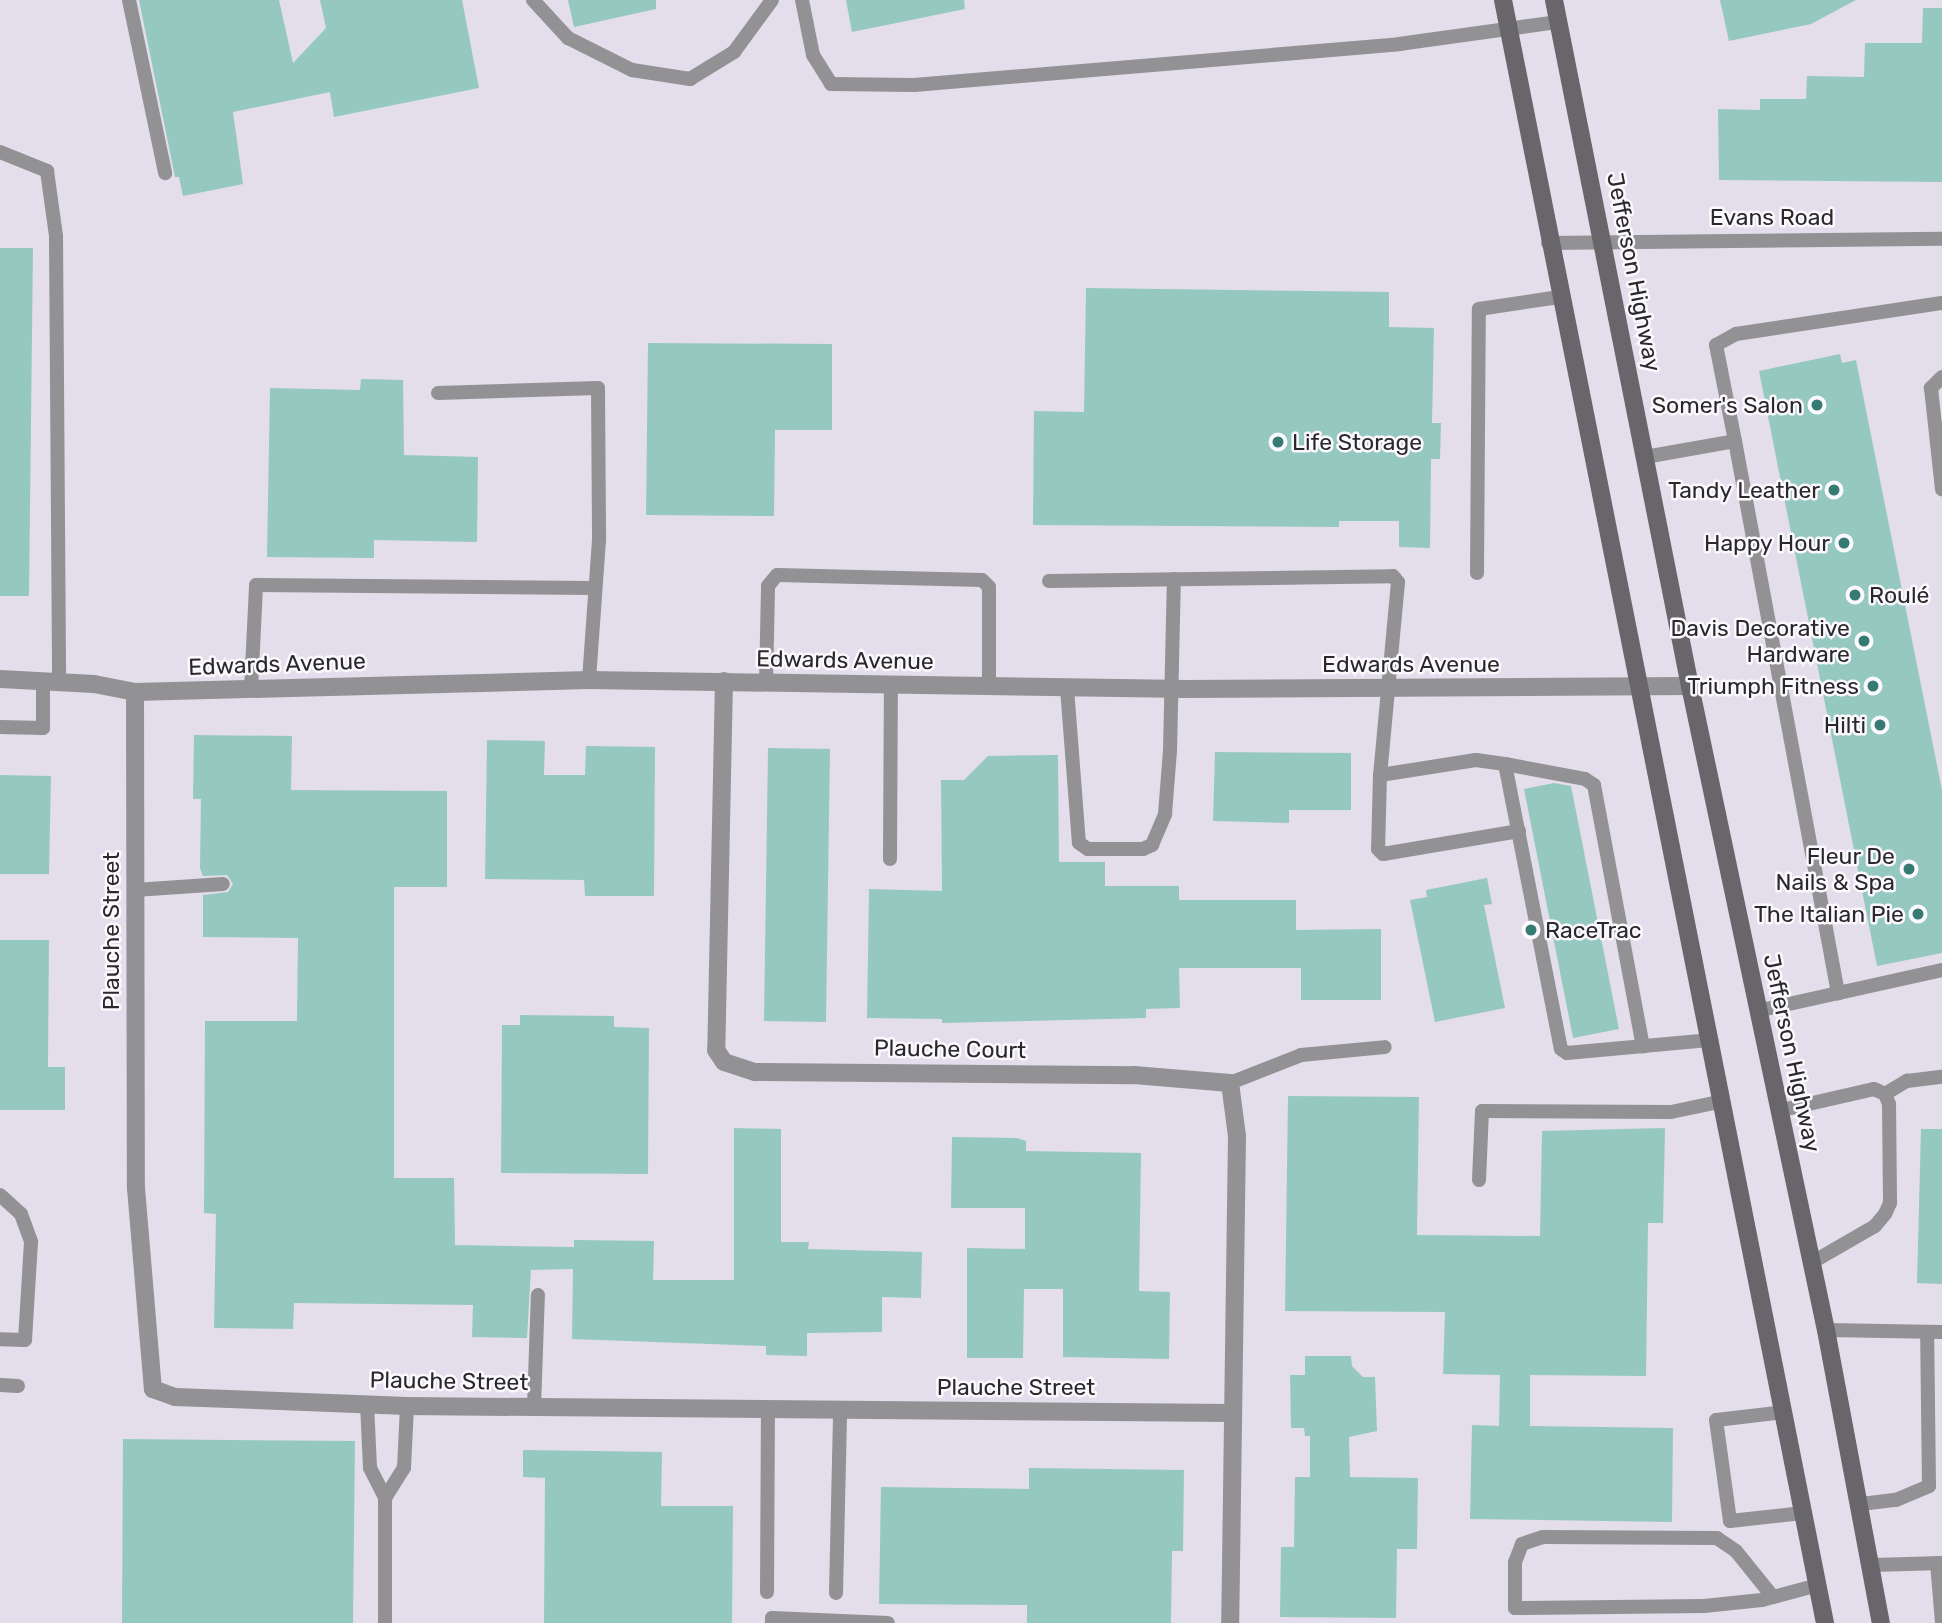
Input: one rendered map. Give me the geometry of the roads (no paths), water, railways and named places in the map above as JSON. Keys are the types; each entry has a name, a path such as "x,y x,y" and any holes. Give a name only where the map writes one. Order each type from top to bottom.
{"main road":[{"path":"1503,0 1636,687 1711,1040 1825,1623"},
{"name":"Jefferson Highway","path":"1554,0 1690,686 1826,1330 1873,1565 1881,1623"}],"street":[{"name":"Edwards Avenue","path":"0,679 135,692 589,680 1171,689 1690,686"},
{"name":"Plauche Court","path":"724,681 716,1049 724,1062 733,1069 755,1072 1135,1075 1230,1083"},
{"name":"Plauche Street","path":"135,692 136,1188 149,1381 153,1389 175,1397 407,1406 1234,1413"},
{"path":"1230,1083 1237,1136 1230,1623"}],"lane":[{"path":"129,0 165,173"},
{"path":"533,0 568,38 632,70 690,79 734,52 772,0"},
{"path":"802,0 813,55 831,84 914,85 1399,44 1558,22"},
{"path":"0,152 47,171 56,236 51,682 43,728 0,727"},
{"name":"Evans Road","path":"1548,243 1942,239"},
{"path":"1477,573 1479,309 1559,297"},
{"path":"1838,993 1716,345 1735,334 1942,303"},
{"path":"1942,377 1931,388 1942,489"},
{"path":"438,393 598,388 599,540 593,588 589,680"},
{"path":"1645,457 1735,441"},
{"path":"766,683 768,586 777,575 982,580 989,587 989,687"},
{"path":"1049,581 1393,576 1398,582 1391,689 1380,775 1378,849 1383,854 1519,831"},
{"path":"1067,688 1076,835 1088,849 1143,849 1152,845 1159,834 1170,751 1174,579"},
{"path":"251,689 256,585 593,588"},
{"path":"890,859 891,685"},
{"path":"1380,775 1476,760 1585,779 1594,785 1643,1046"},
{"path":"1505,764 1561,1049 1567,1053 1711,1040"},
{"path":"135,890 223,884"},
{"path":"1757,1011 1942,970"},
{"path":"1230,1083 1301,1055 1385,1047"},
{"path":"1885,1094 1907,1081 1942,1077"},
{"path":"1778,1111 1874,1089 1885,1094 1889,1104 1890,1203 1875,1226 1811,1263"},
{"path":"1479,1180 1482,1111 1671,1112 1723,1101"},
{"path":"0,1195 21,1214 31,1242 25,1340 0,1339"},
{"path":"534,1407 538,1295"},
{"path":"1826,1330 1942,1332"},
{"path":"1861,1504 1896,1500 1928,1486 1927,1333"},
{"path":"0,1385 18,1386"},
{"path":"367,1404 370,1468 386,1498 384,1623"},
{"path":"386,1498 404,1468 407,1406"},
{"path":"767,1592 768,1410"},
{"path":"836,1593 840,1410"},
{"path":"1784,1412 1716,1420 1730,1521 1803,1513"},
{"path":"1773,1597 1736,1551 1717,1538 1543,1537 1522,1544 1515,1562 1515,1608 1704,1606 1773,1597 1818,1585"},
{"path":"1873,1565 1939,1563 1942,1623"},
{"path":"772,1623 772,1618 888,1623"}],"place":[{"name":"Somer's Salon","path":"1817,405"},
{"name":"Life Storage","path":"1278,442"},
{"name":"Tandy Leather","path":"1834,490"},
{"name":"Happy Hour","path":"1844,543"},
{"name":"Roulé","path":"1855,595"},
{"name":"Davis Decorative Hardware","path":"1864,641"},
{"name":"Triumph Fitness","path":"1873,686"},
{"name":"Hilti","path":"1880,725"},
{"name":"Fleur De Nails & Spa","path":"1909,869"},
{"name":"The Italian Pie","path":"1918,914"},
{"name":"RaceTrac","path":"1531,930"}]}
